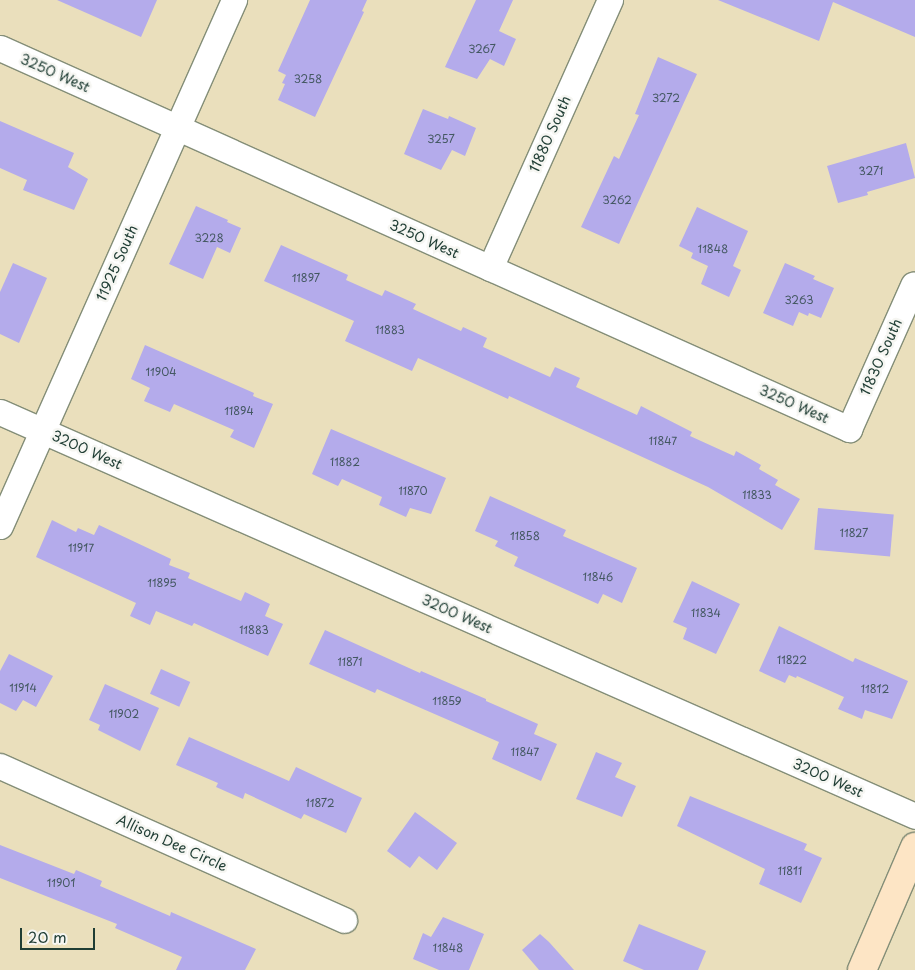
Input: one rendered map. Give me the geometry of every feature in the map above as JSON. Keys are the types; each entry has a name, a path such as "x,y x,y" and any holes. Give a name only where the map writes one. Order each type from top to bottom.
{"main road":[{"path":"862,970 915,847"}],"street":[{"name":"11925 South","path":"0,526 234,0"},
{"name":"11880 South","path":"490,268 610,0"},
{"name":"3250 West","path":"0,48 849,429"},
{"name":"11830 South","path":"849,429 914,285"},
{"name":"3200 West","path":"0,412 915,816"},
{"name":"Allison Dee Circle","path":"0,766 344,920"}],"building":[{"path":"57,0 157,0 141,37"},
{"path":"310,0 367,0 362,11 364,12 315,117 278,100 285,84 282,83 286,75 278,71"},
{"path":"476,0 513,0 499,31 516,39 504,66 490,59 477,79 445,67"},
{"path":"718,0 915,0 915,37 833,2 819,41"},
{"path":"658,57 697,74 619,244 581,227 614,156 619,159 639,115 635,114"},
{"path":"423,109 448,119 449,116 476,128 465,156 452,150 441,170 404,154"},
{"path":"0,121 74,153 68,167 88,179 74,210 23,190 27,180 0,168"},
{"path":"906,143 915,178 867,192 868,195 838,203 827,166"},
{"path":"196,206 241,228 230,253 217,247 203,279 169,264"},
{"path":"697,207 748,231 733,266 741,270 729,297 701,284 708,266 691,258 693,253 679,246"},
{"path":"281,245 348,275 346,280 382,296 385,290 416,304 413,309 461,331 463,327 487,338 483,347 550,377 555,367 580,378 576,387 637,415 641,406 692,432 690,436 734,456 736,451 761,465 759,469 778,480 775,485 800,499 782,530 708,487 509,396 508,399 418,358 412,371 345,341 354,321 264,281"},
{"path":"13,263 47,278 19,343 0,334 0,292"},
{"path":"785,263 815,276 813,279 834,288 821,318 809,313 808,316 799,312 793,326 763,313"},
{"path":"145,345 254,393 253,396 273,404 254,448 230,437 234,430 174,404 170,412 144,401 150,388 131,379"},
{"path":"331,429 446,478 431,514 410,508 406,517 379,505 382,497 342,479 338,486 312,474"},
{"path":"490,496 566,530 563,536 637,568 622,603 603,594 598,604 514,566 518,557 495,546 498,541 475,531"},
{"path":"818,508 894,515 890,556 814,550"},
{"path":"52,520 76,532 78,528 94,535 99,525 171,559 169,565 190,573 188,578 241,601 245,592 270,604 265,616 283,624 268,656 194,623 192,626 156,611 150,625 130,616 136,603 36,557"},
{"path":"692,581 740,604 716,654 683,639 687,628 673,622"},
{"path":"779,626 853,662 855,658 908,681 892,719 865,710 862,719 838,709 844,697 797,676 796,678 789,675 785,683 759,671"},
{"path":"325,630 420,673 421,671 486,699 486,701 538,724 534,734 557,744 541,781 492,759 499,742 377,689 375,693 309,664"},
{"path":"9,654 53,676 36,707 23,700 16,711 0,703 0,671"},
{"path":"161,669 190,682 179,707 150,694"},
{"path":"105,684 159,708 140,751 98,730 100,725 89,720"},
{"path":"189,737 289,781 296,767 362,798 346,833 304,814 301,819 245,793 243,799 216,787 218,783 176,765"},
{"path":"596,752 622,763 615,777 636,786 622,817 576,799"},
{"path":"690,796 807,844 804,850 822,858 801,903 759,884 765,869 677,826"},
{"path":"415,812 457,843 437,870 419,856 410,868 387,851"},
{"path":"0,845 74,874 76,870 102,881 100,886 170,916 171,912 256,949 245,970 176,970 182,957 115,928 117,924 0,878"},
{"path":"443,917 484,934 469,970 439,970 413,959 423,933 431,937"},
{"path":"639,924 706,951 698,970 644,970 623,961"},
{"path":"540,934 574,970 539,970 522,950"}]}
